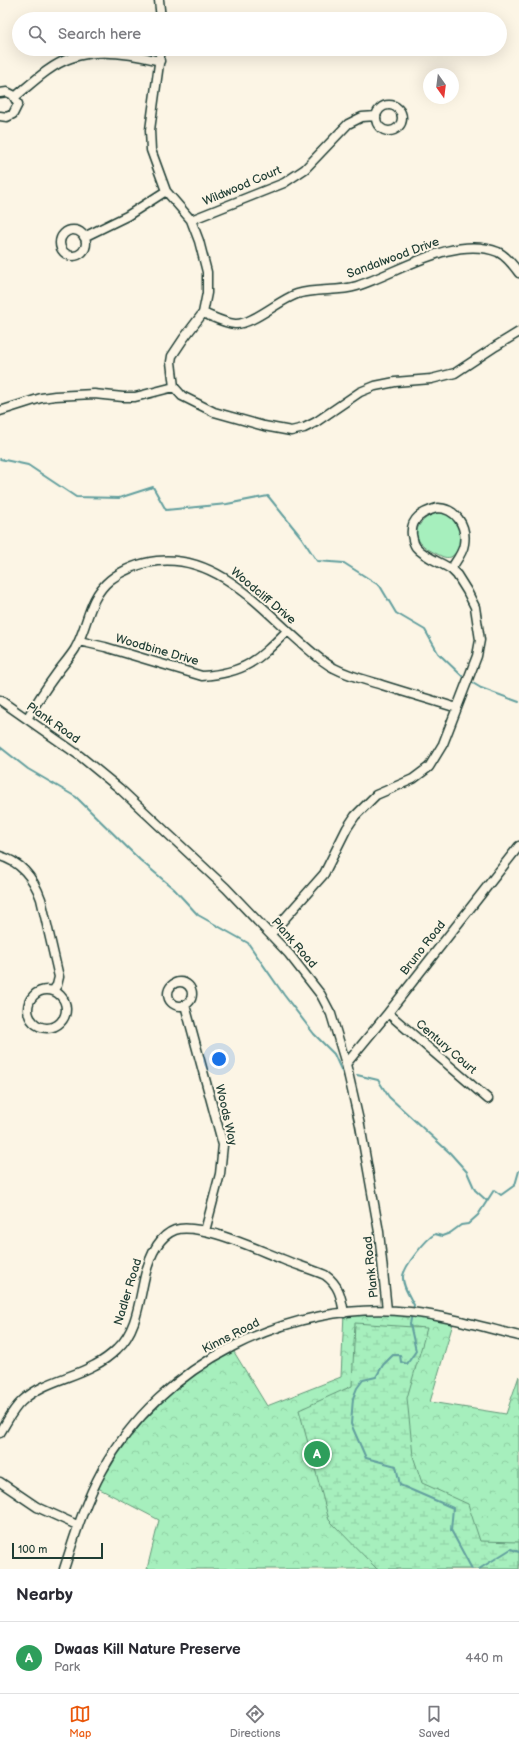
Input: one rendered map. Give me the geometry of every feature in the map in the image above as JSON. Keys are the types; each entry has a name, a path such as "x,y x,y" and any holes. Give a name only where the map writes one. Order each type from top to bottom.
{"street":[{"path":"159,0 160,12"},
{"path":"15,97 43,75 71,58 80,56"},
{"path":"137,56 160,60"},
{"path":"160,56 150,130 151,150 166,191 190,220 199,241 207,272 207,293 203,313 172,356 171,372 174,387 182,396 214,412 264,426 290,431 304,428 316,422 360,392 375,386 395,382 432,380 455,373 519,332"},
{"path":"0,93 10,93 15,97 18,104 16,111 10,116 0,116"},
{"name":"Wildwood Court","path":"190,220 284,183 306,168 348,124 362,117 376,116"},
{"path":"84,237 127,216 166,191"},
{"name":"Sandalwood Drive","path":"203,313 235,324 246,322 284,299 317,290 356,287 419,260 449,250 470,247 499,252 519,273"},
{"path":"0,411 48,397 94,394 135,397 174,387"},
{"path":"271,934 324,874 347,828 355,816 376,795 413,779 429,767 443,744 477,656 480,640 475,607 457,575 451,569 421,551 413,540 413,522 420,514 437,508 447,509 459,518 463,528 464,544 461,553 451,569"},
{"name":"Woodcliff Drive","path":"27,719 41,695 79,641 85,621 96,596 110,580 134,566 145,562 166,560 196,565 225,578 332,668 457,708"},
{"name":"Woodbine Drive","path":"79,641 105,647 202,676 234,671 247,665 261,657 287,631"},
{"name":"Plank Road","path":"0,700 80,756 119,788 226,888 271,934 321,995 331,1014 346,1064 370,1174 383,1261 387,1310"},
{"name":"Bruno Road","path":"346,1064 519,846"},
{"path":"0,856 25,870 38,889 59,977 57,985 53,991"},
{"path":"42,990 53,991 59,994 64,1000 66,1007 65,1014 59,1023 53,1026 39,1026 33,1021 29,1014 28,1007 30,1000 35,994 42,990"},
{"name":"Woods Way","path":"185,1006 223,1145 220,1174 206,1232"},
{"name":"Century Court","path":"388,1013 488,1099"},
{"name":"Nadler Road","path":"0,1433 14,1410 23,1400 51,1384 96,1365 118,1348 131,1331 148,1263 159,1243 174,1231 192,1229 206,1232 325,1275 338,1287 341,1293 344,1312"},
{"name":"Kinns Road","path":"64,1569 77,1525 102,1470 136,1422 166,1392 191,1371 217,1355 256,1335 316,1317 344,1312 387,1310 413,1312 519,1336"},
{"path":"0,1482 37,1507 77,1525"}],"green space":[{"path":"434,513 445,513 451,517 459,528 461,534 460,546 457,552 451,557 444,557 433,552 420,543 417,538 418,527 421,522"},
{"path":"400,1311 454,1320 430,1402 506,1414 519,1376 519,1569 147,1569 159,1520 94,1486 136,1422 191,1371 231,1347 267,1406 341,1377 344,1313"},
{"path":"355,1323 427,1328 407,1398 413,1456 422,1483 468,1504 480,1541 519,1542 519,1569 377,1569 329,1520 299,1410 352,1386"}],"waterway":[{"path":"0,459 28,465 76,497 119,498 153,487 166,510 227,504 268,496 301,537 317,561 344,563 380,586 396,613 425,630 438,653 462,676"},
{"path":"471,682 481,688 519,702"},
{"path":"0,747 28,769 76,797 140,860 174,889 198,915 248,943 284,995 314,1034 334,1054 344,1076"},
{"path":"357,1075 378,1080 389,1097 450,1153 467,1172 475,1190 486,1200"},
{"path":"413,1310 414,1305 405,1287 403,1276 416,1253 426,1241 435,1234 442,1236 450,1233 461,1225 468,1224 478,1215 494,1190 501,1195 515,1185 519,1171"},
{"path":"412,1314 410,1324 416,1351 407,1364 401,1362 400,1355 393,1355 383,1365 376,1377 363,1380 357,1388 353,1398 351,1424 366,1458 396,1466 400,1485 453,1508 451,1530 472,1569"},
{"path":"479,1569 511,1549 519,1552"}],"place":[{"name":"Dwaas Kill Nature Preserve","path":"317,1454"}]}
